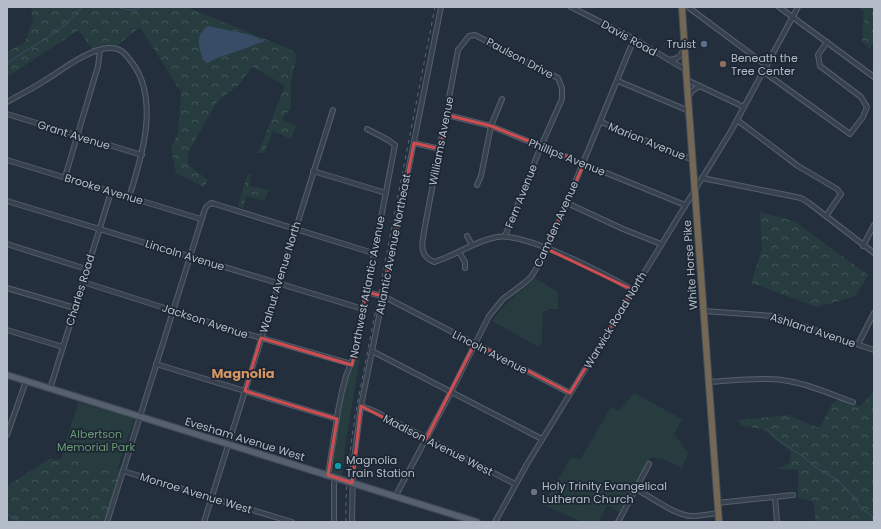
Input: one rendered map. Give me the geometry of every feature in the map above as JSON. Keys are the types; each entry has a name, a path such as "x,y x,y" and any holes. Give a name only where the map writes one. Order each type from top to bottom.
{"highway":[{"name":"White Horse Pike","path":"682,7 719,522"}],"main road":[{"name":"Evesham Avenue West","path":"7,375 477,522"}],"street":[{"name":"Atlantic Avenue Northeast","path":"352,522 352,483 356,433 441,7"},
{"name":"Davis Road","path":"571,7 634,40 686,70"},
{"path":"688,7 767,66"},
{"path":"780,7 874,77"},
{"name":"Warwick Road North","path":"495,522 515,484 542,439 737,120 798,7"},
{"name":"Paulson Drive","path":"471,36 475,35 487,40 558,78 562,90"},
{"name":"Williams Avenue","path":"458,252 443,260 434,262 424,256 422,248 458,50 471,36"},
{"name":"Camden Avenue","path":"395,497 451,392 489,316 503,299 531,277 537,269 584,163 634,40"},
{"path":"764,72 850,134 863,117 866,111 866,106 861,98 820,66 818,55 826,42"},
{"path":"7,102 42,83 90,53 107,48 116,48 124,52 133,63 140,78 145,92 146,109 146,133 142,155 129,197"},
{"path":"668,60 680,56 684,48"},
{"path":"64,177 98,66 100,50"},
{"path":"687,80 744,107"},
{"path":"618,81 689,110"},
{"path":"688,98 692,91 700,86"},
{"name":"Fern Avenue","path":"505,236 541,146 562,99 562,90"},
{"path":"477,185 481,176 491,126 502,99"},
{"name":"Walnut Avenue North","path":"204,522 333,110"},
{"name":"Grant Avenue","path":"7,114 142,155"},
{"name":"Phillips Avenue","path":"447,115 491,126 685,205"},
{"path":"737,120 798,166 836,189 841,194 826,216"},
{"name":"Marion Avenue","path":"601,122 693,159"},
{"name":"Northwest Atlantic Avenue","path":"328,476 344,383 355,353 373,253 395,145 367,129"},
{"path":"414,143 440,148"},
{"name":"Brooke Avenue","path":"7,160 201,219"},
{"path":"313,171 386,193"},
{"path":"702,178 800,198 809,203 874,253"},
{"name":"Charles Road","path":"50,389 111,192"},
{"name":"Lincoln Avenue","path":"7,201 363,309"},
{"path":"567,203 623,229 661,244"},
{"path":"107,522 206,207 210,204 215,204 373,253"},
{"path":"863,246 874,225"},
{"path":"467,236 472,245"},
{"path":"465,268 464,262 458,252 489,239 505,236 514,237 547,249 600,272 633,290"},
{"path":"7,244 86,269"},
{"name":"Jackson Avenue","path":"82,282 261,338 351,364"},
{"path":"7,288 75,308"},
{"name":"Lincoln Avenue","path":"366,292 383,296 570,393"},
{"name":"Ashland Avenue","path":"704,311 774,316 874,350"},
{"path":"858,344 874,313"},
{"path":"7,330 63,347"},
{"path":"372,351 542,439"},
{"path":"156,364 337,419"},
{"path":"708,382 766,379 782,380 809,386 852,402"},
{"path":"7,435 26,381"},
{"name":"Madison Avenue West","path":"361,406 515,484"},
{"path":"618,522 649,464"},
{"name":"Monroe Avenue West","path":"123,471 292,522"},
{"path":"334,522 334,485 336,478"},
{"path":"636,489 685,515 693,516 718,513"},
{"path":"717,503 793,496"},
{"path":"775,497 778,522"}],"highlighted area":[{"path":"447,115 491,126 584,163 547,249 633,290 570,393 475,343 426,439 361,406 352,483 328,475 337,419 245,391 261,338 352,365 366,292 383,296 414,143 440,149"}],"green space":[{"path":"31,7 187,7 292,50 297,54 290,88 291,108 282,119 296,126 291,139 273,131 264,153 258,153 285,86 253,67 250,69 249,73 245,76 242,82 217,102 188,153 188,165 208,180 204,187 176,173 171,148 178,133 181,92 140,27 114,48 94,52 79,30 7,77 7,52 25,42 33,20"},
{"path":"858,7 874,7 874,41 870,50 862,41 864,12"},
{"path":"250,173 249,186 269,190 264,201 246,196 243,208 238,206 247,175"},
{"path":"760,212 794,221 868,275 856,296 817,307 751,283 762,249"},
{"path":"535,278 558,292 558,309 548,309 548,311 543,312 542,343 539,347 492,321 506,303"},
{"path":"356,357 360,358 346,440 342,477 332,473 335,441 344,390 351,367"},
{"path":"874,392 874,522 816,522 813,501 798,498 798,470 777,469 790,462 791,452 762,429 741,426 739,420 788,415 819,428 833,403 841,398 860,406"},
{"path":"634,393 682,419 674,434 688,453 682,468 663,459 651,457 620,513 607,505 599,522 583,522 543,505 571,457 580,460 611,407 619,411"},
{"name":"Albertson Memorial Park","path":"78,402 134,419 100,522 42,522"},
{"path":"49,459 82,461 97,472 116,468 121,469 105,522 7,522 7,486"}],"water":[{"path":"208,26 251,35 265,41 206,63 201,53 199,40 201,33"}],"waterway":[{"path":"7,64 58,30 75,16 82,7"},
{"path":"118,7 130,10 136,10 142,7"},
{"path":"766,428 778,440 801,455 818,469 838,480 861,508 874,519"},
{"path":"7,514 21,522"}],"railway":[{"path":"346,522 347,482 355,416 435,7"}],"place":[{"name":"Truist","path":"704,44"},
{"name":"Beneath the Tree Center","path":"723,64"},
{"name":"Magnolia Train Station","path":"338,466"},
{"name":"Holy Trinity Evangelical Lutheran Church","path":"534,492"}],"district":[{"name":"Magnolia","path":"243,373"}]}
